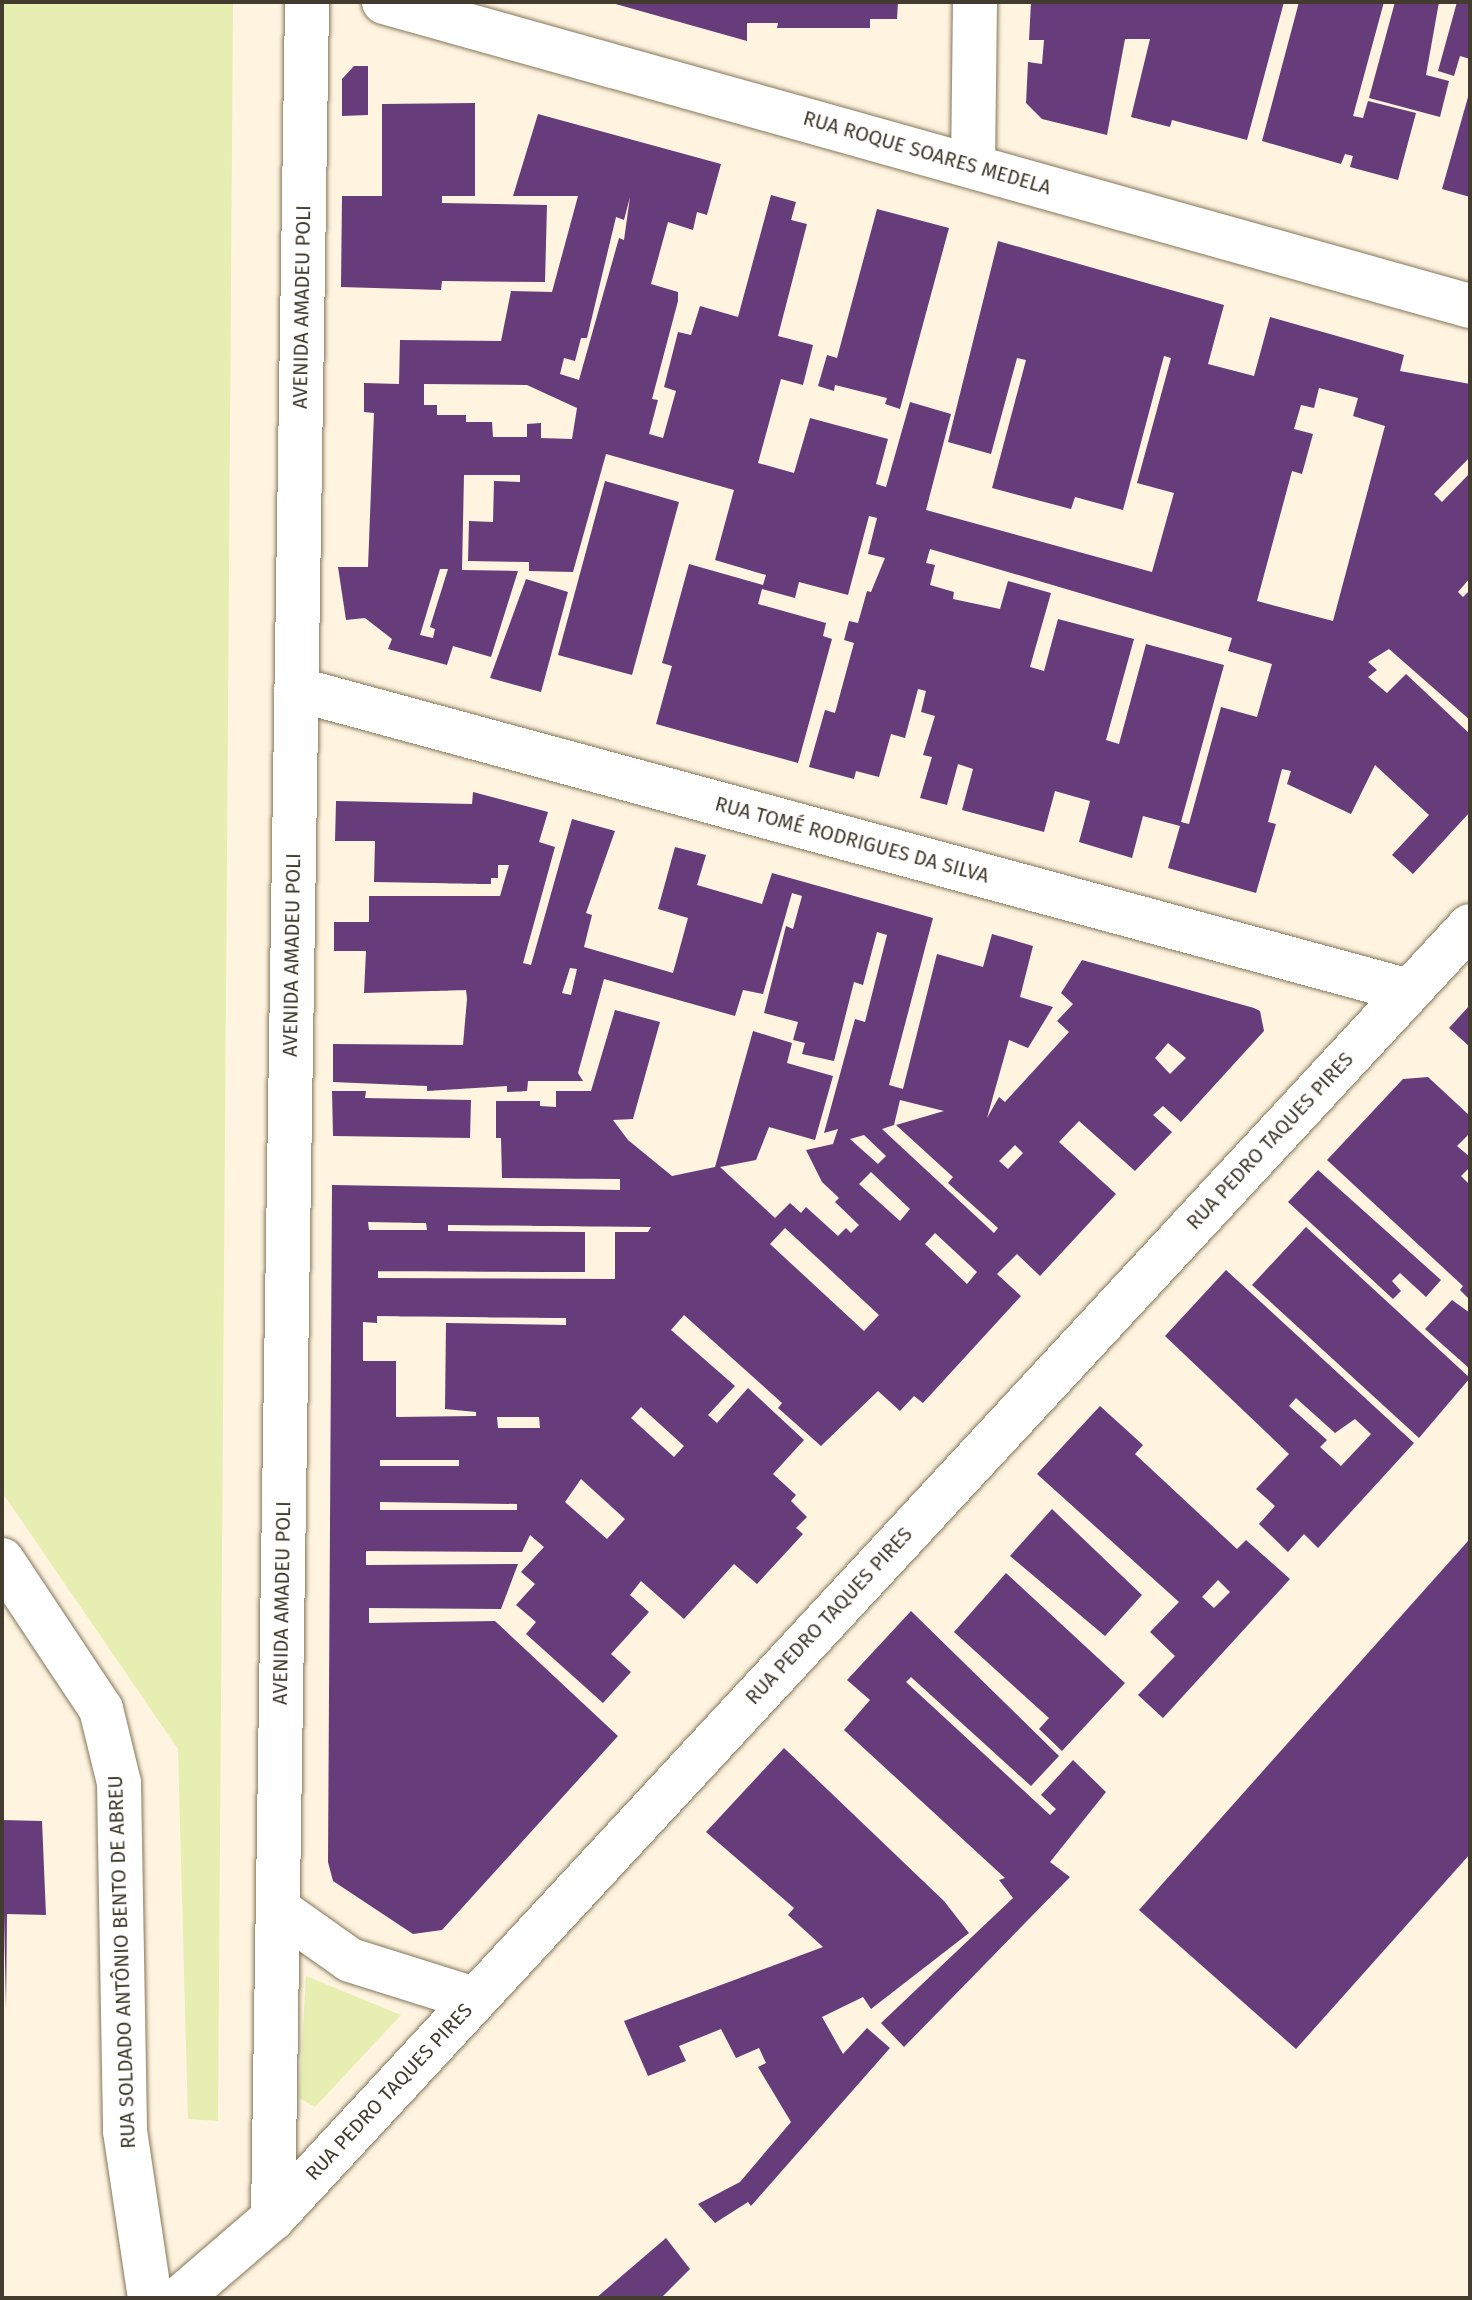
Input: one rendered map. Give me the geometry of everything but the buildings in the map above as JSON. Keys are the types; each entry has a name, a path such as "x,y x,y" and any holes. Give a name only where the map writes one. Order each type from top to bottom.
{"street":[{"name":"AVENIDA AMADEU POLI","path":"273,2218 307,2"},
{"name":"RUA ROQUE SOARES MEDELA","path":"384,2 1470,306"},
{"path":"973,166 975,2"},
{"name":"RUA TOMÉ RODRIGUES DA SILVA","path":"296,689 1409,991"},
{"name":"RUA PEDRO TAQUES PIRES","path":"180,2298 273,2218 1470,926"},
{"name":"RUA SOLDADO ANTÔNIO BENTO DE ABREU","path":"2,1560 101,1709 119,1783 125,2131 150,2298"},
{"path":"278,1909 350,1960 474,1999"}],"green space":[{"path":"2,2 233,2 218,2121 188,2119 178,1749 2,1492"},
{"path":"306,1976 401,2015 315,2107 299,2098"}]}
